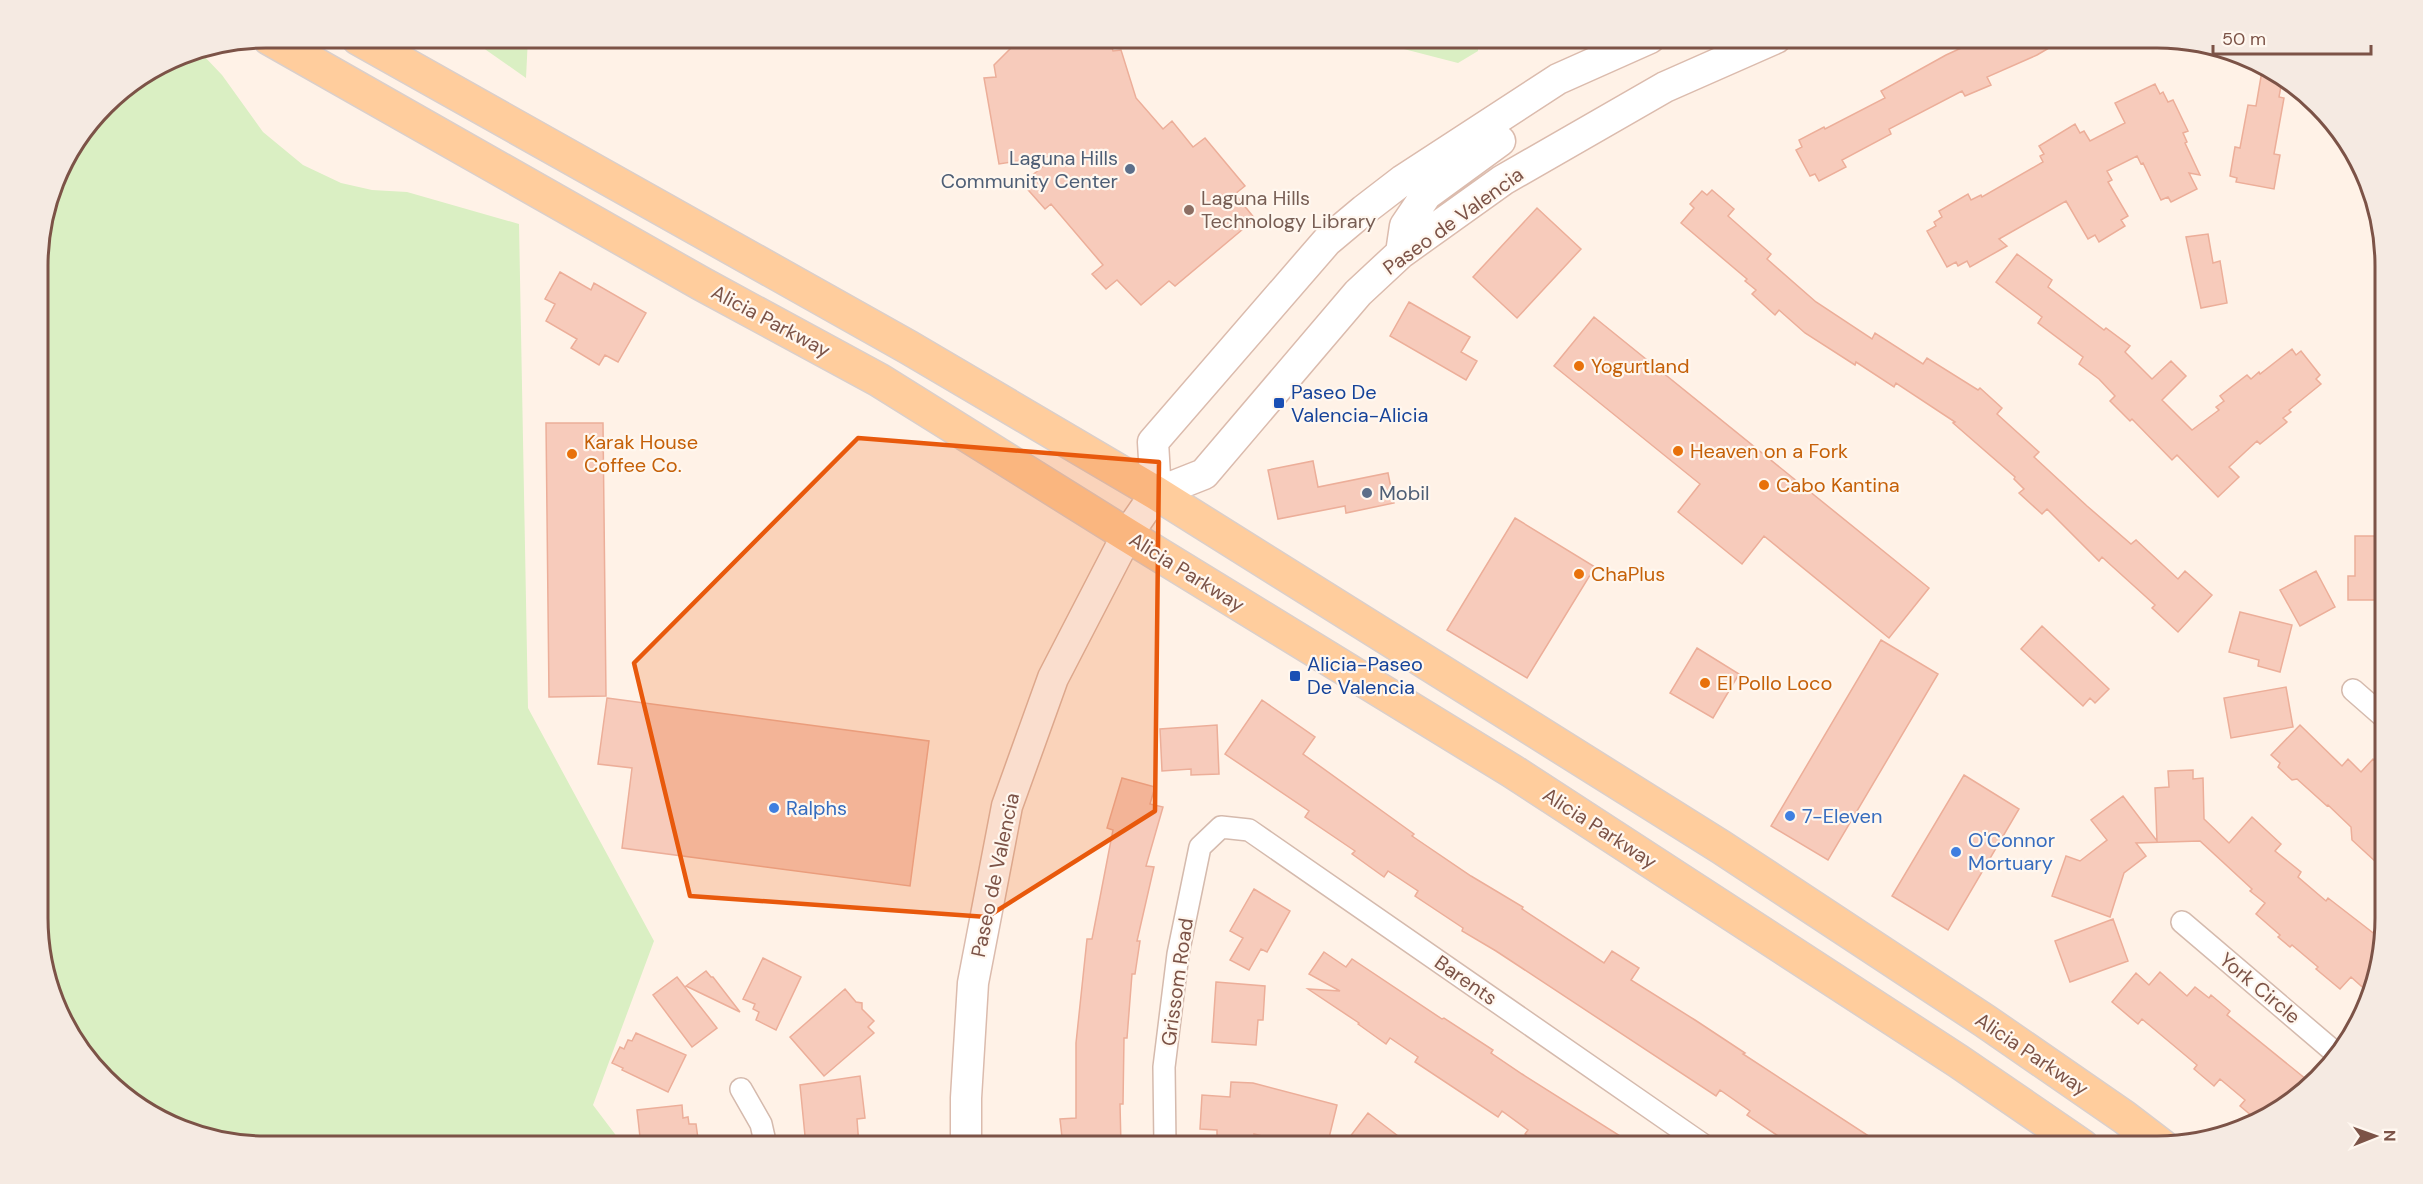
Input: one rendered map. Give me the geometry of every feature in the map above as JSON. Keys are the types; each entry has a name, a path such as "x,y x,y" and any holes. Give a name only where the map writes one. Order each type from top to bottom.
{"main road":[{"name":"Alicia Parkway","path":"287,48 702,284 879,380 1512,771 1958,1061 2067,1136"},
{"name":"Alicia Parkway","path":"376,48 908,347 1156,493 1721,848 1985,1021 2148,1136"},
{"path":"1156,493 1153,442 1327,241 1403,180 1558,79 1628,48"},
{"name":"Paseo de Valencia","path":"966,1136 973,983 1007,806 1053,678 1127,535 1156,493 1204,474 1358,293 1401,253 1513,174 1665,87 1753,48"},
{"path":"1401,253 1405,226 1426,195 1517,129 1519,105"},
{"path":"702,284 722,244"},
{"path":"1692,887 1721,848"}],"street":[{"path":"2353,690 2375,709"},
{"name":"Barents","path":"1221,827 1250,830 1691,1136"},
{"name":"Grissom Road","path":"1165,1136 1164,1067 1178,954 1200,847 1221,827"},
{"name":"York Circle","path":"2182,922 2331,1049"},
{"path":"741,1089 761,1124 764,1136"}],"highlighted area":[{"path":"858,438 1159,462 1155,811 987,917 690,896 634,663"}],"green space":[{"path":"483,48 528,48 526,78"},
{"path":"1400,48 1478,48 1478,51 1458,63"},
{"path":"205,57 222,75 263,132 303,165 341,183 372,190 407,192 519,224 528,708 654,941 593,1105 616,1136 251,1136 223,1132 169,1114 133,1091 102,1062 70,1015 55,975 48,933 48,251 55,209 65,182 70,169 93,133 122,102 169,70"}],"building":[{"name":"Laguna Hills Community Center","path":"1011,48 1112,48 1113,51 1121,50 1136,98 1163,129 1172,121 1193,147 1205,138 1245,186 1235,194 1255,219 1175,286 1169,281 1141,305 1117,280 1106,289 1092,274 1103,265 1051,204 1045,209 1022,183 1058,155 999,164 984,78 996,77 994,65"},
{"path":"1961,48 2049,48 1987,77 1991,85 1965,96 1962,91 1889,129 1891,134 1842,160 1846,167 1819,181 1815,174 1810,176 1796,150 1802,147 1799,140 1885,98 1881,91"},
{"path":"2261,74 2281,87 2279,97 2284,98 2274,154 2280,155 2274,189 2236,182 2237,178 2230,176 2235,147 2240,148 2248,105 2256,106"},
{"path":"2155,84 2160,94 2163,92 2168,102 2173,100 2188,131 2183,133 2187,142 2185,143 2200,175 2189,173 2197,189 2171,202 2168,197 2161,200 2143,163 2141,164 2137,156 2107,171 2112,180 2108,182 2128,216 2121,220 2125,226 2099,242 2095,235 2088,239 2066,201 1999,239 2007,246 1970,267 1967,261 1958,266 1956,262 1947,267 1927,231 1936,226 1934,222 1942,217 1939,211 1968,194 1971,200 1981,195 1982,197 2043,162 2040,156 2044,154 2039,146 2075,124 2080,133 2084,131 2090,141 2125,123 2115,103"},
{"path":"1712,190 1734,209 1728,216 1771,254 1767,259 1816,302 1872,339 1875,333 1923,364 1927,358 1978,390 1980,388 2002,408 1997,414 2039,452 2034,457 2087,506 2131,544 2136,540 2178,579 2185,571 2212,595 2178,632 2152,608 2155,605 2102,557 2099,561 2047,509 2042,514 2019,493 2024,489 2014,479 2015,477 1953,423 1955,422 1896,383 1894,387 1856,362 1855,365 1805,333 1779,310 1775,315 1752,294 1756,290 1745,281 1747,279 1681,223 1694,208 1690,204 1702,191 1707,195"},
{"path":"1537,208 1581,249 1517,318 1473,277"},
{"path":"2208,234 2213,263 2220,261 2227,303 2201,308 2186,237"},
{"path":"2017,254 2052,280 2048,287 2104,330 2106,328 2130,346 2125,352 2152,379 2171,361 2186,376 2162,400 2192,430 2219,410 2216,407 2224,401 2220,396 2247,375 2251,379 2259,372 2260,374 2292,349 2296,355 2301,351 2320,375 2316,379 2321,384 2289,410 2291,412 2283,418 2287,422 2260,444 2257,441 2229,467 2239,477 2218,497 2177,455 2172,460 2132,419 2130,421 2110,401 2115,396 2099,379 2079,364 2083,357 2038,323 2042,317 1996,282"},
{"path":"560,272 591,290 594,283 646,313 618,362 605,355 599,365 571,348 577,339 546,321 555,304 545,299"},
{"path":"1409,302 1470,337 1461,352 1477,361 1466,380 1390,336"},
{"path":"1594,317 1929,588 1889,638 1764,536 1742,564 1678,512 1700,484 1554,366"},
{"path":"546,423 603,423 606,696 549,697"},
{"path":"1313,461 1318,487 1388,473 1394,503 1346,513 1345,506 1278,519 1268,470"},
{"path":"1515,518 1595,567 1527,678 1447,630"},
{"path":"2355,536 2375,536 2375,600 2348,600 2348,576 2355,576"},
{"path":"2316,571 2335,607 2300,626 2280,590"},
{"path":"2240,612 2292,625 2280,672 2258,666 2259,660 2229,652"},
{"path":"2042,626 2109,689 2095,703 2090,698 2083,706 2021,649"},
{"path":"1881,640 1938,674 1828,860 1771,826"},
{"name":"El Pollo Loco","path":"1697,648 1739,674 1713,718 1670,693"},
{"path":"2286,687 2293,727 2231,738 2224,698"},
{"name":"Ralphs","path":"607,698 929,741 910,886 622,848 632,768 598,764"},
{"path":"1262,700 1315,737 1303,754 1414,834 1412,836 1471,876 1523,907 1522,909 1604,963 1612,951 1639,968 1631,980 1869,1136 1778,1136 1747,1115 1750,1111 1720,1090 1716,1096 1462,931 1463,928 1415,896 1418,891 1388,871 1384,877 1352,854 1355,851 1305,817 1309,811 1225,754"},
{"path":"1217,725 1219,774 1191,775 1191,769 1162,771 1160,729"},
{"path":"2300,725 2342,766 2348,759 2361,772 2373,759 2375,761 2375,861 2352,840 2351,827 2297,779 2292,780 2278,767 2280,763 2271,755"},
{"path":"2193,770 2193,779 2203,778 2204,819 2229,843 2252,817 2281,844 2275,851 2301,872 2298,877 2326,901 2328,898 2375,934 2368,975 2363,988 2351,977 2340,989 2292,945 2290,947 2278,937 2280,935 2256,914 2265,903 2200,841 2136,843 2146,856 2124,873 2110,917 2052,896 2066,856 2080,861 2107,840 2091,820 2123,796 2157,841 2155,788 2169,787 2168,771"},
{"name":"O'Connor Mortuary","path":"1964,775 2019,809 1948,930 1892,896"},
{"path":"1122,778 1155,787 1150,804 1163,807 1146,866 1154,867 1137,941 1140,941 1135,974 1132,974 1127,1038 1124,1038 1123,1104 1120,1104 1121,1136 1062,1136 1060,1119 1076,1118 1076,1043 1087,939 1092,939 1113,830 1107,828"},
{"path":"1254,889 1290,911 1267,952 1261,949 1249,970 1230,960 1243,938 1230,931"},
{"path":"2113,919 2128,961 2070,982 2055,941"},
{"path":"1324,952 1346,967 1352,959 1493,1050 1491,1053 1522,1074 1620,1136 1528,1136 1525,1134 1528,1130 1502,1111 1498,1117 1415,1062 1418,1057 1390,1038 1386,1044 1308,989 1340,991 1309,974"},
{"path":"763,958 801,977 776,1030 756,1020 759,1012 753,1009 755,1004 743,999"},
{"path":"706,971 713,977 740,1012 686,986"},
{"path":"2160,972 2187,996 2195,987 2209,998 2211,995 2230,1011 2227,1015 2305,1078 2290,1091 2251,1115 2240,1106 2245,1100 2220,1079 2214,1086 2194,1069 2197,1065 2142,1019 2138,1024 2112,1002 2136,973 2149,985"},
{"path":"677,977 717,1028 692,1047 653,995"},
{"path":"1216,982 1265,986 1263,1020 1258,1020 1256,1045 1212,1042"},
{"path":"845,989 856,1002 862,1003 862,1009 874,1021 868,1027 874,1033 824,1076 790,1037"},
{"path":"636,1033 686,1055 668,1092 612,1063 620,1047 624,1049 628,1040 632,1041"},
{"path":"860,1076 865,1118 857,1119 858,1136 805,1136 800,1085"},
{"path":"1231,1082 1253,1083 1337,1105 1329,1136 1254,1134 1254,1136 1217,1136 1217,1130 1200,1129 1202,1095 1230,1097"},
{"path":"682,1105 683,1118 688,1117 689,1124 696,1124 698,1136 640,1136 637,1110"},
{"path":"1368,1113 1398,1136 1351,1136"}],"place":[{"name":"Laguna Hills Community Center","path":"1130,169"},
{"name":"Laguna Hills Technology Library","path":"1189,210"},
{"name":"Yogurtland","path":"1579,366"},
{"name":"Paseo De Valencia-Alicia","path":"1279,403"},
{"name":"Heaven on a Fork","path":"1678,451"},
{"name":"Karak House Coffee Co.","path":"572,454"},
{"name":"Cabo Kantina","path":"1764,485"},
{"name":"Mobil","path":"1367,493"},
{"name":"ChaPlus","path":"1579,574"},
{"name":"Alicia-Paseo De Valencia","path":"1295,676"},
{"name":"El Pollo Loco","path":"1705,683"},
{"name":"Ralphs","path":"774,808"},
{"name":"7-Eleven","path":"1790,816"},
{"name":"O'Connor Mortuary","path":"1956,852"}]}
